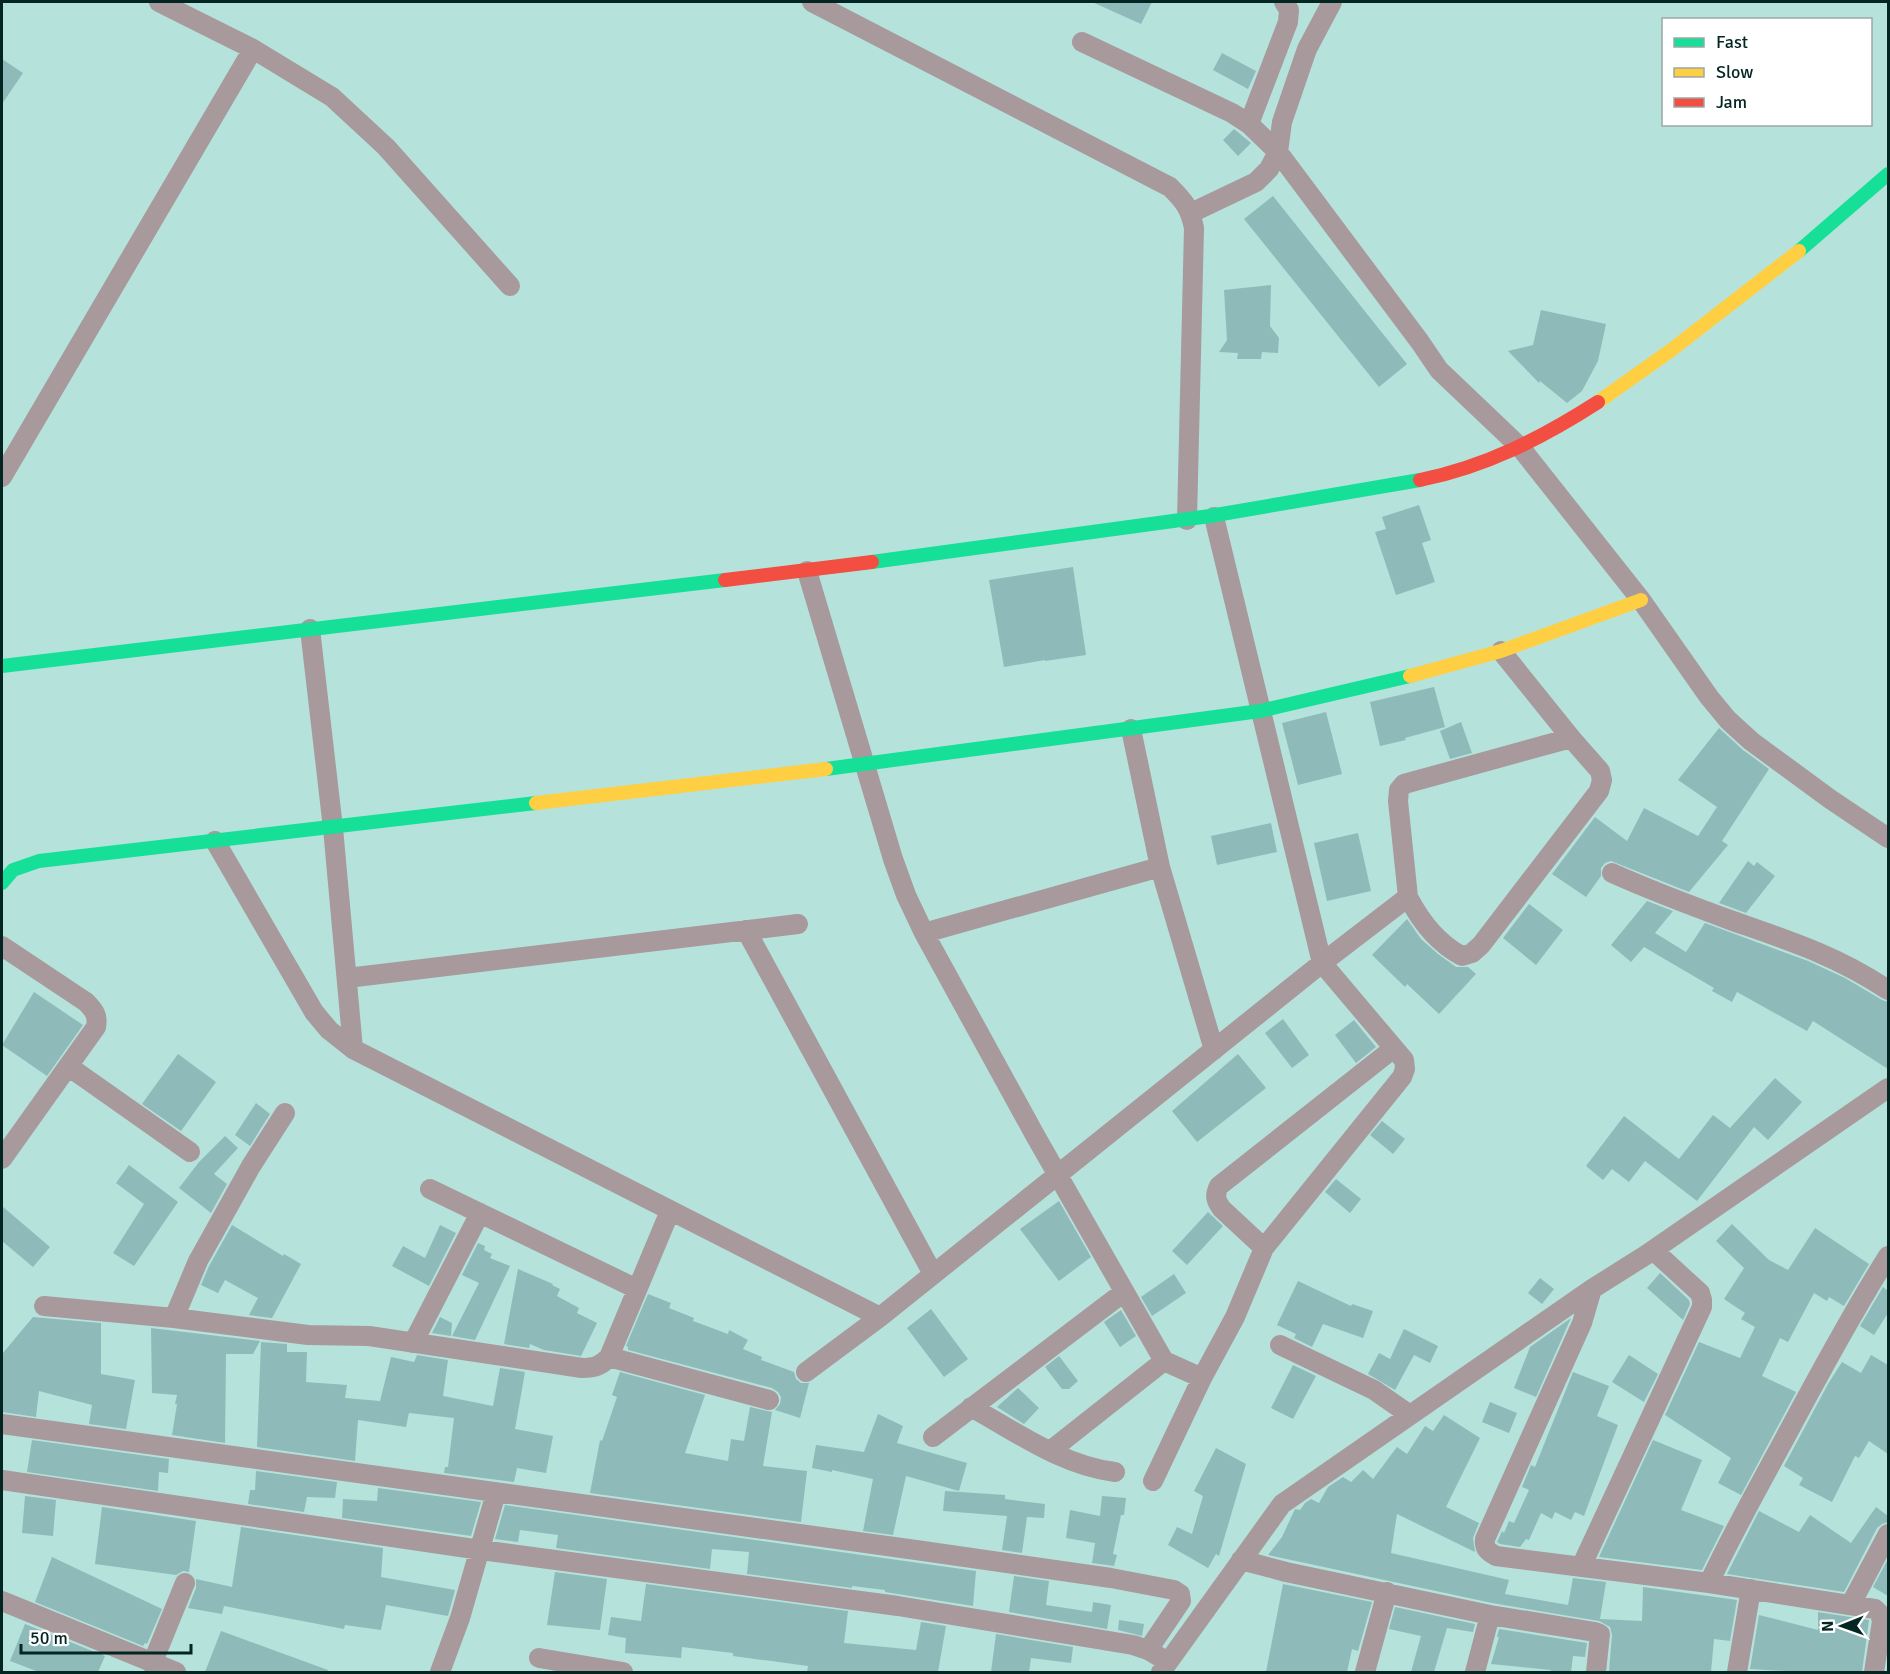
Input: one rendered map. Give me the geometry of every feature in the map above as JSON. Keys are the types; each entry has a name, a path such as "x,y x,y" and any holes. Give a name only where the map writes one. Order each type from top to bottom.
{"street":[{"path":"159,2 253,50 332,97 386,147 510,286"},
{"path":"812,2 1170,187 1185,202 1191,213 1194,228 1187,520"},
{"path":"1249,124 1288,22 1289,10 1284,2"},
{"path":"1191,213 1256,182 1269,169 1278,152 1282,122 1307,49 1332,2"},
{"path":"1082,42 1232,113 1249,124 1278,152 1439,370 1520,447 1641,600 1709,698 1728,720 1751,741 1888,838"},
{"path":"2,477 253,50"},
{"path":"2,666 807,571 1214,517 1442,477 1520,447 1586,411 1766,279 1888,174"},
{"path":"1153,1481 1202,1378 1235,1317 1264,1248 1402,1077 1405,1069 1404,1060 1322,963 1214,517"},
{"path":"807,571 893,859 906,896 924,933 1164,1361 1202,1378"},
{"path":"2,883 13,870 39,861 865,765 1260,711 1438,669 1501,651 1641,600"},
{"path":"310,630 333,828 353,1049"},
{"path":"1501,651 1600,771 1602,780 1599,791 1482,945 1472,953 1462,956 1452,951 1431,933 1419,918 1408,897 1398,801 1399,790 1404,784 1571,738"},
{"path":"1131,729 1160,867 1214,1050"},
{"path":"215,841 314,1012 329,1030 353,1049 880,1317"},
{"path":"924,933 1160,867"},
{"path":"1612,873 1672,899 1820,952 1888,990"},
{"path":"806,1372 880,1317 1322,963 1408,897"},
{"path":"347,978 798,924"},
{"path":"746,930 933,1274"},
{"path":"2,946 86,1002 95,1011 97,1019 96,1028 2,1159"},
{"path":"1264,1248 1222,1209 1215,1193 1219,1186 1394,1048"},
{"path":"68,1066 189,1152"},
{"path":"2,1480 481,1550 898,1606 1110,1641 1148,1650 1164,1667 1282,1504 1592,1289 1653,1250 1888,1088"},
{"path":"174,1318 198,1261 251,1166 285,1113"},
{"path":"430,1189 638,1289"},
{"path":"44,1306 174,1318 308,1335 369,1336 593,1368 603,1364 609,1357 670,1211"},
{"path":"413,1343 480,1213"},
{"path":"1581,1567 1702,1307 1700,1293 1653,1250"},
{"path":"1709,1583 1809,1392 1888,1256"},
{"path":"1592,1289 1582,1323 1485,1539 1488,1552 1496,1556 1709,1583 1875,1609 1882,1621 1874,1672"},
{"path":"933,1437 1124,1292"},
{"path":"1280,1345 1374,1390 1410,1415"},
{"path":"609,1357 769,1400"},
{"path":"1050,1450 1164,1361"},
{"path":"971,1407 1050,1450 1096,1470 1115,1472"},
{"path":"2,1424 1054,1570 1174,1590 1180,1594 1181,1601 1148,1650"},
{"path":"440,1672 481,1550 496,1493"},
{"path":"1851,1604 1888,1534"},
{"path":"1241,1560 1295,1574 1490,1615 1600,1635 1596,1672"},
{"path":"152,1664 185,1583"},
{"path":"1737,1672 1751,1589"},
{"path":"1365,1672 1387,1592"},
{"path":"2,1601 176,1672"},
{"path":"1475,1672 1490,1615"},
{"path":"539,1658 623,1672"}],"building":[{"path":"1092,2 1152,2 1141,24"},
{"path":"1222,53 1256,71 1248,89 1213,70"},
{"path":"2,59 23,73 2,104"},
{"path":"1234,129 1251,143 1238,156 1223,140"},
{"path":"1273,196 1407,364 1379,387 1244,219"},
{"path":"1271,285 1270,326 1279,338 1278,353 1262,352 1261,359 1237,359 1238,353 1219,352 1227,340 1224,290"},
{"path":"1541,310 1606,324 1598,361 1582,391 1567,403 1540,381 1539,383 1508,351 1533,345"},
{"path":"1419,505 1431,540 1422,543 1435,582 1396,595 1375,532 1386,529 1382,517"},
{"path":"1073,567 1086,655 1004,667 989,580"},
{"path":"1434,687 1445,727 1380,746 1370,702"},
{"path":"1326,712 1342,774 1298,785 1282,723"},
{"path":"1461,722 1472,753 1450,759 1440,731"},
{"path":"1719,728 1769,769 1722,841 1728,845 1689,892 1611,861 1605,863 1601,868 1601,876 1586,897 1552,874 1595,817 1627,841 1644,808 1698,836 1717,807 1678,780"},
{"path":"1271,823 1277,852 1217,865 1211,836"},
{"path":"1358,833 1371,891 1327,901 1314,843"},
{"path":"1748,861 1754,866 1757,862 1775,876 1746,913 1719,903"},
{"path":"1647,901 1673,911 1655,933 1686,952 1705,923 1808,961 1888,1002 1888,1069 1813,1021 1807,1031 1737,992 1732,1002 1712,991 1714,988 1644,947 1631,962 1611,945"},
{"path":"1529,904 1563,930 1536,965 1503,938"},
{"path":"1407,919 1421,939 1438,954 1456,967 1468,967 1476,974 1439,1014 1407,984 1405,987 1372,955"},
{"path":"34,992 83,1025 47,1076 2,1045"},
{"path":"1283,1019 1309,1055 1292,1068 1265,1033"},
{"path":"1354,1020 1376,1047 1356,1063 1335,1035"},
{"path":"178,1054 216,1082 181,1131 142,1104"},
{"path":"1238,1054 1266,1088 1197,1142 1172,1111"},
{"path":"1775,1078 1802,1102 1768,1140 1754,1127 1697,1201 1645,1161 1629,1182 1612,1169 1603,1180 1586,1166 1624,1116 1679,1159 1713,1115 1730,1128"},
{"path":"256,1103 270,1114 250,1146 235,1135"},
{"path":"1382,1121 1405,1139 1393,1154 1370,1135"},
{"path":"225,1136 238,1148 214,1174 227,1184 211,1213 179,1188 199,1162"},
{"path":"129,1165 178,1202 134,1266 113,1253 144,1204 116,1183"},
{"path":"1336,1179 1361,1199 1350,1213 1325,1192"},
{"path":"1059,1201 1091,1257 1059,1281 1020,1229"},
{"path":"2,1206 50,1247 33,1267 2,1241"},
{"path":"1208,1212 1223,1226 1187,1265 1172,1251"},
{"path":"1732,1224 1769,1260 1788,1270 1815,1228 1869,1264 1844,1306 1829,1297 1827,1301 1814,1293 1788,1342 1780,1338 1762,1376 1796,1392 1741,1495 1718,1483 1731,1458 1665,1415 1699,1342 1740,1358 1755,1327 1741,1319 1745,1313 1724,1299 1744,1268 1716,1241"},
{"path":"232,1225 283,1256 284,1254 301,1264 272,1318 249,1315 258,1298 225,1280 218,1293 201,1285"},
{"path":"440,1225 456,1233 429,1286 392,1266 403,1246 425,1258"},
{"path":"478,1243 485,1246 484,1250 492,1254 490,1258 510,1266 475,1340 452,1336 479,1283 462,1275"},
{"path":"518,1269 553,1284 560,1289 557,1296 579,1308 577,1313 597,1323 581,1356 544,1350 530,1344 529,1348 504,1344"},
{"path":"1660,1273 1689,1300 1690,1304 1683,1320 1647,1288"},
{"path":"1174,1274 1186,1293 1152,1316 1141,1297"},
{"path":"1540,1278 1554,1289 1542,1304 1528,1293"},
{"path":"1298,1281 1351,1306 1352,1304 1373,1311 1363,1338 1323,1324 1312,1347 1294,1338 1296,1334 1277,1325"},
{"path":"1883,1287 1888,1291 1888,1313 1874,1335 1860,1326"},
{"path":"648,1294 671,1303 669,1308 694,1318 693,1321 728,1334 729,1330 748,1340 743,1349 762,1357 761,1360 794,1372 796,1379 801,1383 809,1383 800,1418 775,1410 780,1404 781,1397 772,1388 628,1350 626,1346"},
{"path":"931,1309 968,1359 944,1377 907,1328"},
{"path":"1121,1310 1136,1336 1120,1347 1104,1322"},
{"path":"33,1317 101,1323 101,1374 135,1380 126,1429 89,1424 92,1405 39,1391 36,1417 2,1412 3,1353"},
{"path":"440,1317 452,1323 451,1336 432,1333"},
{"path":"1571,1318 1536,1397 1514,1388 1530,1347"},
{"path":"151,1328 260,1341 253,1354 226,1354 225,1443 172,1435 177,1395 152,1393"},
{"path":"1404,1329 1438,1346 1430,1363 1414,1355 1395,1390 1368,1374 1379,1353 1390,1359"},
{"path":"261,1342 287,1344 287,1352 307,1352 306,1382 347,1385 345,1398 380,1401 391,1357 414,1362 417,1355 448,1360 443,1396 493,1406 500,1368 525,1372 515,1429 553,1436 546,1473 517,1468 514,1482 444,1473 445,1467 448,1467 454,1418 409,1413 406,1427 358,1420 355,1461 257,1447"},
{"path":"1629,1355 1658,1374 1644,1402 1612,1382"},
{"path":"1871,1355 1888,1365 1888,1454 1869,1441 1859,1458 1855,1456 1832,1502 1799,1485 1803,1478 1784,1466 1842,1362 1861,1373"},
{"path":"1059,1356 1078,1381 1069,1389 1062,1389 1045,1367"},
{"path":"1293,1365 1316,1376 1293,1419 1271,1408"},
{"path":"620,1372 705,1395 685,1453 728,1461 731,1439 744,1441 750,1407 772,1412 763,1466 807,1471 801,1522 590,1493 600,1440 602,1441 617,1397 612,1395"},
{"path":"1573,1372 1609,1386 1597,1416 1618,1425 1584,1516 1575,1512 1571,1520 1555,1512 1552,1519 1541,1513 1529,1540 1526,1539 1520,1547 1500,1544 1497,1542 1502,1531 1504,1533 1509,1521 1514,1523 1529,1490 1522,1487 1531,1465 1535,1467"},
{"path":"1018,1388 1039,1408 1024,1424 997,1407"},
{"path":"1490,1402 1517,1413 1509,1433 1482,1422"},
{"path":"878,1414 903,1426 897,1443 967,1463 959,1491 906,1476 893,1535 863,1531 873,1479 812,1468 816,1445 864,1452"},
{"path":"1444,1415 1480,1438 1446,1507 1479,1523 1473,1538 1475,1552 1397,1514 1391,1553 1509,1580 1505,1594 1568,1605 1573,1578 1606,1582 1600,1619 1642,1621 1643,1587 1737,1600 1730,1641 1714,1639 1711,1672 1609,1671 1612,1635 1610,1627 1599,1621 1492,1603 1268,1555 1282,1537 1295,1509 1300,1510 1311,1499 1319,1503 1328,1487 1343,1477 1351,1482 1363,1470 1373,1479 1397,1447 1407,1454 1425,1426 1433,1431"},
{"path":"32,1440 169,1459 168,1473 159,1472 158,1491 27,1472"},
{"path":"1653,1440 1702,1460 1681,1510 1724,1526 1702,1570 1599,1557"},
{"path":"1216,1448 1246,1464 1219,1556 1216,1554 1208,1568 1168,1545 1177,1527 1192,1534 1203,1496 1194,1491"},
{"path":"256,1471 337,1482 335,1498 307,1497 304,1512 248,1504 250,1490 255,1490"},
{"path":"378,1488 481,1502 471,1536 342,1518 343,1499 377,1501"},
{"path":"945,1491 1005,1495 1005,1499 1045,1504 1044,1518 1027,1517 1022,1553 1002,1550 1007,1516 943,1511"},
{"path":"25,1496 56,1500 53,1536 22,1533"},
{"path":"1102,1496 1126,1498 1124,1515 1121,1515 1113,1554 1117,1555 1114,1566 1092,1563 1095,1543 1066,1538 1070,1510 1100,1516"},
{"path":"505,1505 976,1571 973,1606 885,1592 885,1590 852,1586 852,1588 747,1574 749,1552 712,1549 710,1569 556,1548 558,1535 520,1530 518,1542 495,1539"},
{"path":"102,1507 196,1521 189,1572 183,1571 176,1575 95,1564"},
{"path":"1876,1507 1888,1516 1888,1522 1877,1528 1844,1592 1727,1574 1759,1511 1799,1532 1810,1515 1851,1543"},
{"path":"241,1527 383,1548 381,1577 455,1590 448,1616 386,1605 381,1630 345,1625 344,1629 224,1606 222,1614 188,1608 196,1588 196,1579 232,1587"},
{"path":"52,1557 162,1609 147,1644 143,1646 35,1602"},
{"path":"1888,1559 1888,1596 1873,1587"},
{"path":"555,1572 607,1579 600,1630 547,1625"},
{"path":"1014,1576 1049,1581 1046,1605 1092,1612 1093,1602 1111,1605 1107,1629 1009,1612"},
{"path":"646,1584 848,1611 844,1643 916,1650 921,1622 946,1626 938,1672 807,1672 808,1666 682,1647 681,1658 625,1653 626,1638 608,1635 611,1617 641,1621"},
{"path":"1283,1584 1372,1602 1358,1651 1352,1649 1347,1672 1266,1672"},
{"path":"1395,1607 1475,1624 1473,1632 1447,1628 1434,1672 1411,1672 1421,1636 1389,1629"},
{"path":"1818,1612 1869,1620 1862,1672 1750,1669 1759,1615 1818,1630"},
{"path":"1119,1620 1144,1624 1142,1636 1118,1630"},
{"path":"25,1624 105,1656 98,1672 39,1672 10,1661"},
{"path":"1499,1629 1587,1643 1585,1657 1573,1656 1571,1672 1550,1672 1551,1670 1491,1664"},
{"path":"221,1631 328,1670 327,1672 205,1672"},
{"path":"996,1634 1073,1647 1071,1663 1031,1658 1029,1672 991,1672"}],"traffic: fast":[{"path":"1799,251 1888,174"},
{"path":"872,562 1210,516 1420,480"},
{"path":"2,666 725,580"},
{"path":"826,769 1260,711 1410,676"},
{"path":"2,883 13,870 39,861 536,803"}],"traffic: slow":[{"path":"1598,402 1670,351 1799,251"},
{"path":"1410,676 1501,651 1641,600"},
{"path":"536,803 826,769"}],"traffic: jam":[{"path":"1420,480 1467,467 1512,450 1556,428 1598,402"},
{"path":"725,580 872,562"}]}
